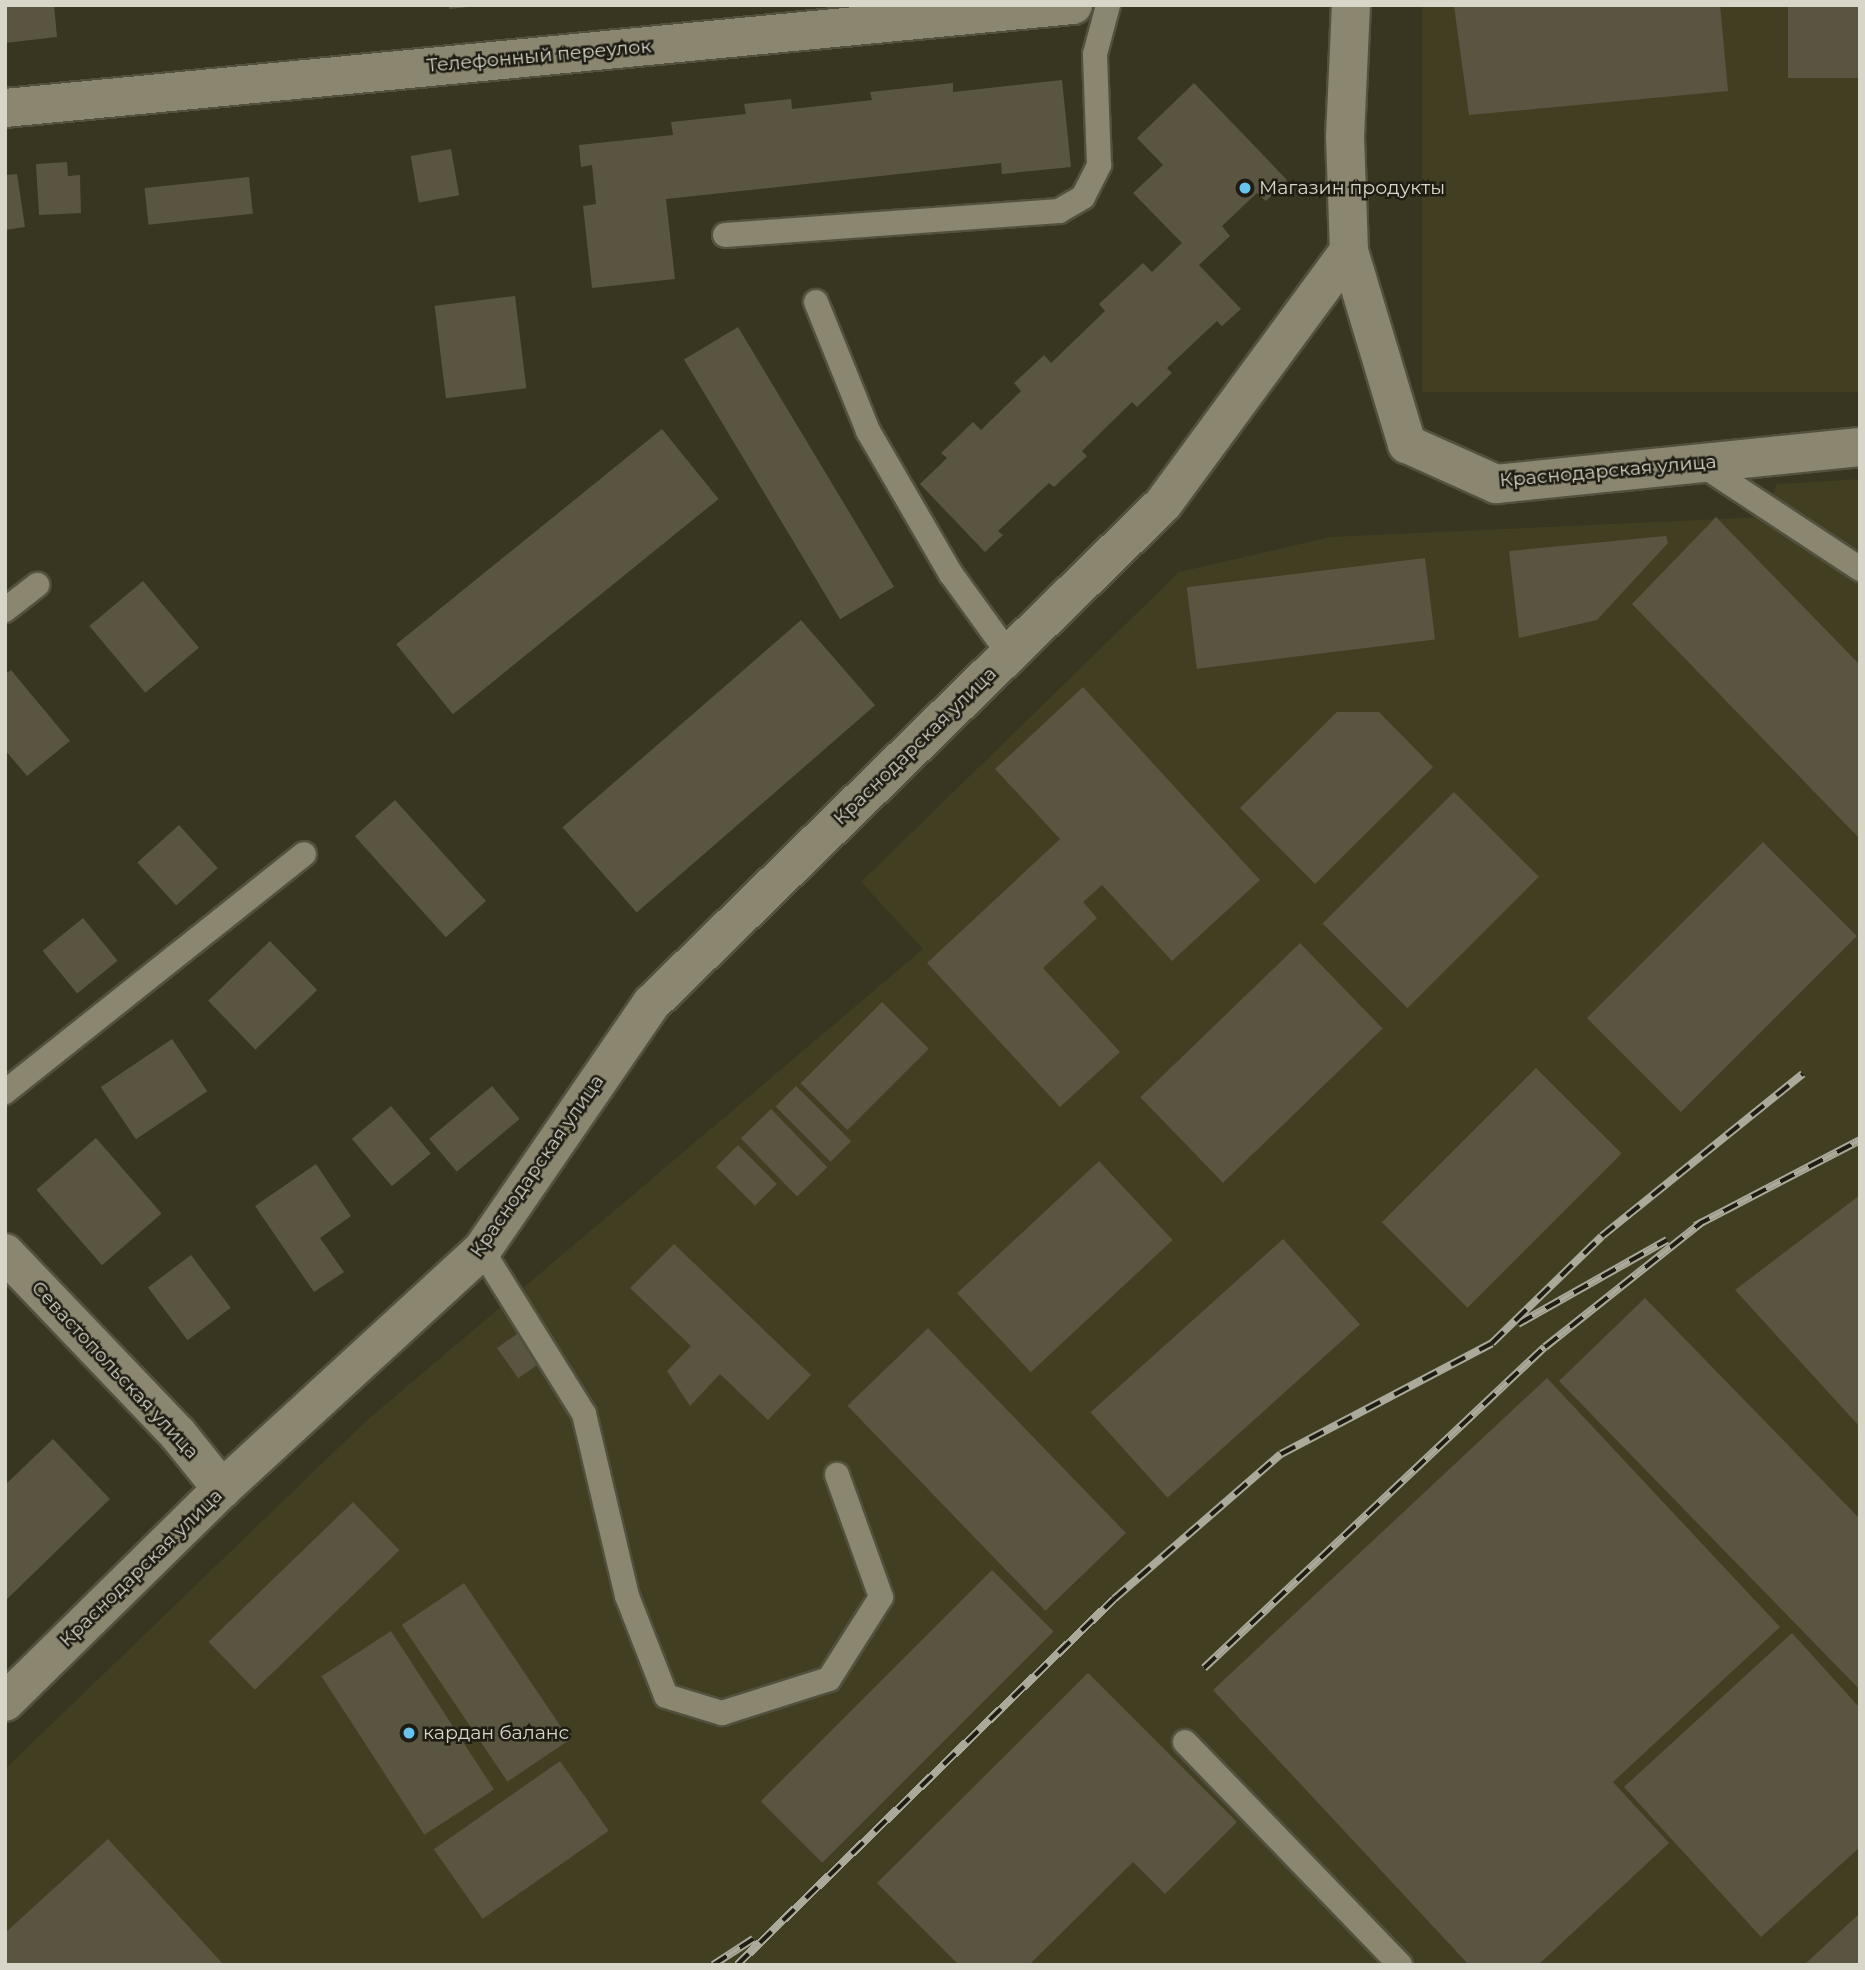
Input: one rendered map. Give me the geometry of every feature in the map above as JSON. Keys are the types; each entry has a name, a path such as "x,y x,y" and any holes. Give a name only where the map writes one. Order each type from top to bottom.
{"street":[{"name":"Телефонный переулок","path":"5,108 1073,5"},
{"path":"1349,251 1345,137 1351,5"},
{"name":"Краснодарская улица","path":"1349,251 1407,444 1496,484 1860,447"},
{"name":"Краснодарская улица","path":"5,1702 222,1489 482,1250 652,1003 1163,504 1349,251"},
{"name":"Севастопольская улица","path":"5,1254 177,1433 222,1489"}],"lane":[{"path":"725,236 1059,211 1083,197 1098,165 1095,54 1108,5"},
{"path":"816,302 868,431 951,574 1009,654"},
{"path":"1700,464 1860,569"},
{"path":"5,610 37,585"},
{"path":"5,1093 303,854"},
{"path":"482,1250 584,1415 627,1596 666,1696 722,1713 829,1679 881,1597 837,1475"},
{"path":"1185,1742 1400,1965"}],"shaded area":[{"path":"1422,5 1860,5 1860,392 1422,392"},
{"path":"1860,479 1860,1965 5,1965 5,1769 366,1421 923,949 861,882 1179,572 1330,537 1763,517 1777,484"}],"building":[{"path":"5,5 54,5 57,37 5,43"},
{"path":"449,5 468,5 468,7 449,9"},
{"path":"1720,5 1728,91 1469,115 1454,6"},
{"path":"1788,5 1860,5 1860,78 1788,78"},
{"path":"1062,80 1071,167 1002,174 1001,163 666,199 675,279 592,288 583,206 596,204 592,165 581,167 579,145 673,135 671,122 746,114 744,104 791,99 792,109 872,100 870,92 953,83 953,92"},
{"path":"1194,83 1287,180 1266,201 1257,193 1222,226 1230,236 1199,265 1241,309 1222,326 1217,321 1167,368 1172,373 1137,407 1132,402 1082,451 1087,456 1054,487 1049,483 998,531 1003,535 985,552 920,484 947,458 941,453 973,422 981,430 1021,391 1014,383 1044,355 1051,363 1105,311 1099,304 1143,263 1152,272 1182,243 1133,193 1163,165 1137,138"},
{"path":"451,149 459,195 419,202 411,156"},
{"path":"67,162 68,176 80,175 81,213 39,215 36,164"},
{"path":"17,174 25,227 5,230 5,175"},
{"path":"249,177 253,214 148,225 145,188"},
{"path":"515,296 526,388 446,398 435,306"},
{"path":"738,327 894,587 840,619 684,359"},
{"path":"662,429 719,499 453,714 396,644"},
{"path":"1716,517 1860,665 1860,839 1632,604"},
{"path":"1666,536 1668,543 1597,620 1519,638 1509,551"},
{"path":"1425,558 1435,639 1197,669 1187,587"},
{"path":"143,581 199,648 145,693 89,626"},
{"path":"801,620 875,705 637,913 563,827"},
{"path":"11,670 70,741 27,776 5,750 5,674"},
{"path":"1083,687 1260,880 1172,961 1102,885 1083,902 1097,918 1043,968 1120,1052 1060,1107 927,963 1060,839 995,769"},
{"path":"1337,712 1379,712 1433,767 1315,884 1240,808"},
{"path":"1454,792 1539,877 1407,1008 1322,924"},
{"path":"395,800 486,901 446,937 355,836"},
{"path":"179,825 218,868 176,906 137,862"},
{"path":"1763,842 1857,936 1681,1112 1587,1018"},
{"path":"83,918 118,961 77,993 43,951"},
{"path":"270,941 317,990 255,1050 208,1001"},
{"path":"1300,943 1383,1029 1223,1183 1140,1097"},
{"path":"882,1002 929,1049 847,1130 801,1083"},
{"path":"172,1039 207,1091 136,1139 101,1087"},
{"path":"1536,1068 1622,1154 1467,1308 1382,1222"},
{"path":"492,1086 520,1119 457,1172 429,1139"},
{"path":"796,1086 851,1141 831,1162 775,1107"},
{"path":"391,1106 431,1153 392,1186 352,1139"},
{"path":"771,1109 827,1167 797,1196 741,1138"},
{"path":"96,1138 162,1213 102,1265 36,1190"},
{"path":"738,1145 777,1184 755,1206 716,1167"},
{"path":"1099,1161 1173,1240 1031,1372 957,1293"},
{"path":"316,1164 351,1216 320,1238 344,1272 314,1292 255,1206"},
{"path":"1860,1195 1860,1427 1735,1290"},
{"path":"1283,1239 1360,1324 1167,1498 1091,1412"},
{"path":"674,1244 811,1375 768,1420 720,1374 690,1406 667,1371 691,1346 630,1288"},
{"path":"191,1255 231,1308 188,1340 148,1287"},
{"path":"1645,1298 1860,1519 1860,1690 1559,1381"},
{"path":"928,1328 1126,1533 1045,1611 847,1406"},
{"path":"524,1329 545,1359 518,1378 497,1348"},
{"path":"1547,1378 1780,1627 1613,1782 1669,1843 1538,1965 1469,1965 1213,1690"},
{"path":"53,1439 110,1499 5,1601 5,1485"},
{"path":"353,1502 400,1550 255,1690 208,1642"},
{"path":"992,1570 1054,1632 822,1863 761,1801"},
{"path":"464,1583 570,1740 508,1782 402,1625"},
{"name":"кардан баланс","path":"391,1631 494,1790 424,1835 321,1676"},
{"path":"1792,1633 1860,1708 1860,1847 1761,1937 1624,1787"},
{"path":"1088,1673 1237,1822 1165,1894 1133,1862 1029,1965 959,1965 877,1883"},
{"path":"560,1761 609,1831 483,1919 434,1849"},
{"path":"108,1839 224,1965 5,1965 5,1933"},
{"path":"1860,1913 1860,1965 1804,1965"}],"railway":[{"path":"737,1965 1114,1599 1281,1454 1492,1343 1602,1236 1803,1074"},
{"path":"1695,1226 1860,1140"},
{"path":"1204,1668 1545,1347 1702,1222"},
{"path":"1518,1324 1667,1240"},
{"path":"713,1965 753,1939"}],"place":[{"name":"Магазин продукты","path":"1245,188"},
{"name":"кардан баланс","path":"409,1733"}]}
